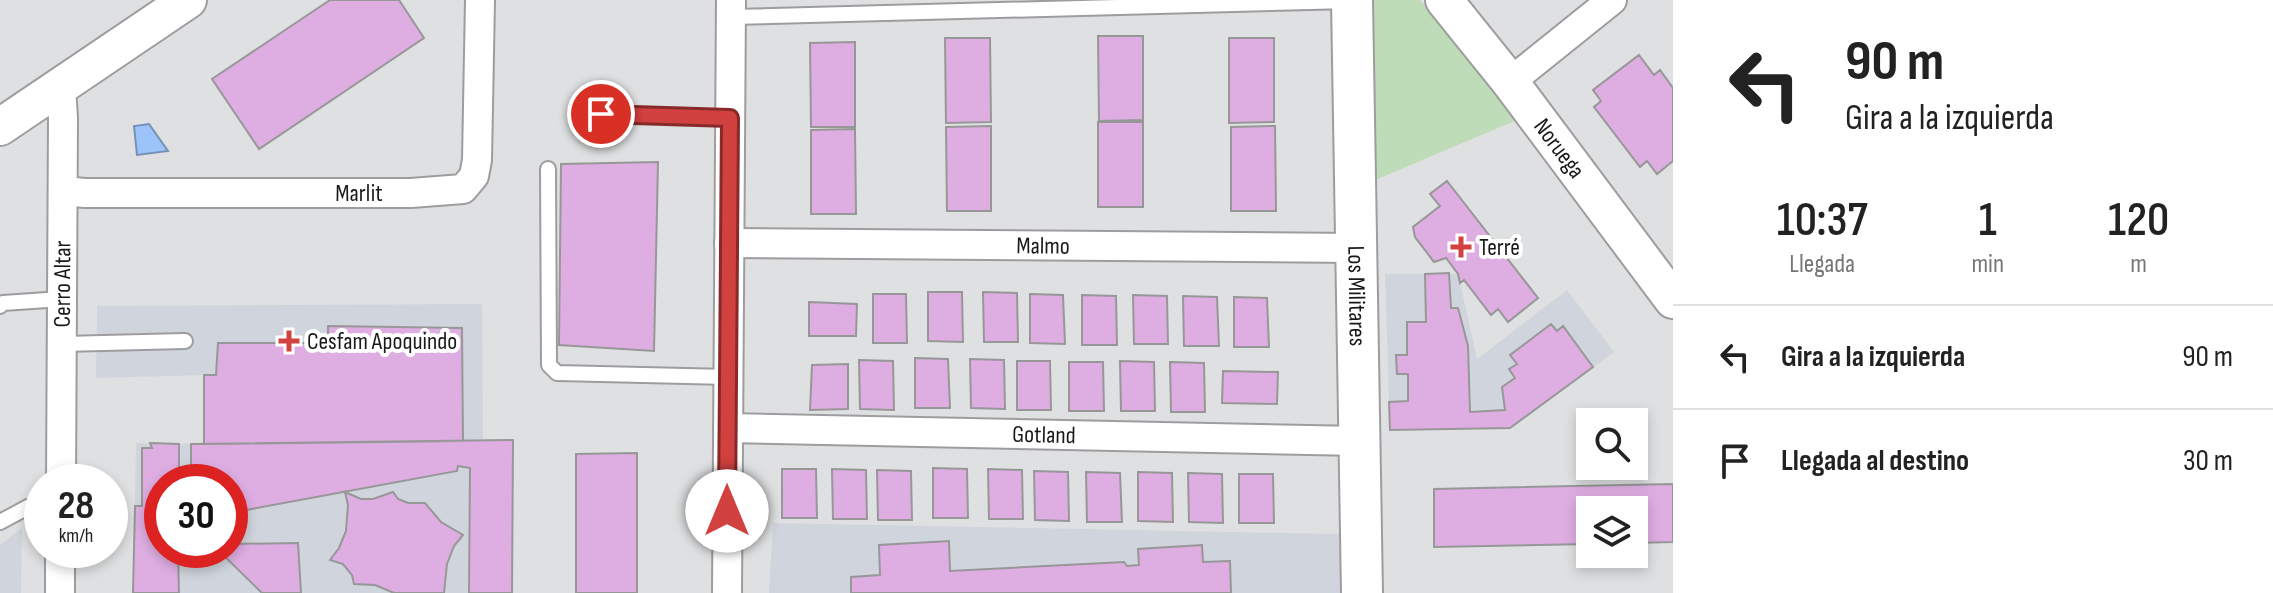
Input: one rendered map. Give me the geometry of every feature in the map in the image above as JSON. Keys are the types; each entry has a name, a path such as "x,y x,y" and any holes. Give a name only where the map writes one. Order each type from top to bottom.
{"main road":[{"name":"Los Militares","path":"1352,0 1362,593"}],"street":[{"path":"0,127 188,0"},
{"name":"Marlit","path":"63,191 411,193 463,189 474,176 477,160 480,0"},
{"name":"Noruega","path":"1444,0 1671,292"},
{"path":"1510,82 1612,0"},
{"path":"727,593 731,9"},
{"name":"Cerro Altar","path":"61,86 61,464"},
{"name":"Malmo","path":"729,243 1356,248"},
{"name":"Gotland","path":"728,428 1360,441"},
{"path":"60,568 60,593"}],"lane":[{"path":"731,9 1352,0"},
{"path":"601,114 730,118"},
{"path":"548,169 549,365 552,370 557,373 729,377"},
{"path":"0,306 3,303 62,299"},
{"path":"62,344 185,341"},
{"path":"0,522 24,509"}],"shaded area":[{"path":"1385,274 1458,274 1477,359 1567,290 1614,352 1510,428 1390,430"},
{"path":"482,304 483,441 513,440 512,593 133,593 136,443 204,444 204,375 96,378 97,306"},
{"path":"773,523 1340,534 1340,593 769,593"},
{"path":"22,528 21,593 0,593 0,545"}],"green space":[{"path":"1364,0 1420,0 1517,120 1368,183"}],"water":[{"path":"149,124 168,151 137,155 134,126"}],"building":[{"path":"330,0 399,0 424,38 259,149 212,79"},
{"path":"1098,36 1143,36 1143,120 1099,121"},
{"path":"945,38 990,38 991,122 946,123"},
{"path":"1229,38 1274,38 1274,122 1229,123"},
{"path":"855,42 855,127 811,127 810,43"},
{"path":"1639,55 1654,75 1660,70 1673,88 1673,161 1657,174 1647,161 1640,167 1594,107 1601,101 1593,90"},
{"path":"1098,122 1143,122 1143,207 1098,207"},
{"path":"991,126 991,211 947,211 946,127"},
{"path":"1275,126 1276,211 1231,211 1231,127"},
{"path":"855,129 856,214 811,214 811,130"},
{"path":"658,162 654,351 559,345 561,164"},
{"name":"Terré","path":"1447,181 1538,298 1508,322 1498,309 1491,315 1464,280 1460,283 1458,274 1446,258 1434,262 1415,237 1413,227 1440,206 1430,194"},
{"path":"1449,273 1451,308 1458,308 1468,346 1470,412 1505,410 1502,387 1515,378 1509,369 1517,364 1510,355 1551,324 1557,331 1563,326 1593,367 1510,428 1390,430 1389,402 1408,401 1408,374 1397,374 1396,355 1407,355 1407,322 1426,322 1425,274"},
{"path":"928,292 962,292 963,342 928,341"},
{"path":"983,292 1017,293 1018,342 984,342"},
{"path":"873,294 906,294 907,343 873,343"},
{"path":"1030,294 1063,295 1065,344 1030,343"},
{"path":"1082,295 1116,296 1117,345 1082,345"},
{"path":"1133,295 1167,296 1168,344 1134,344"},
{"path":"1183,296 1217,297 1219,346 1184,346"},
{"path":"1234,297 1267,298 1269,347 1234,347"},
{"path":"809,302 857,304 856,336 809,336"},
{"path":"328,326 462,328 463,441 204,444 204,375 216,375 218,343 328,343"},
{"path":"915,358 948,359 950,408 915,408"},
{"path":"970,359 1004,360 1005,409 971,408"},
{"path":"859,360 893,361 894,410 860,409"},
{"path":"1017,361 1050,361 1051,410 1017,410"},
{"path":"1120,361 1154,362 1155,411 1121,411"},
{"path":"1069,362 1103,362 1104,411 1069,411"},
{"path":"1170,362 1204,363 1205,412 1171,412"},
{"path":"848,364 848,409 810,410 812,365"},
{"path":"1223,371 1278,372 1277,404 1222,403"},
{"path":"513,440 512,593 469,593 470,468 458,466 457,471 248,510 248,464 191,464 191,444"},
{"path":"150,443 179,444 179,464 144,464 144,568 178,568 179,593 133,593 135,506 142,506 142,448 152,448"},
{"path":"637,453 637,593 576,593 576,454"},
{"path":"933,468 967,469 968,518 933,518"},
{"path":"782,469 816,469 817,518 782,518"},
{"path":"832,469 866,470 867,519 833,519"},
{"path":"988,469 1022,470 1023,519 989,519"},
{"path":"877,470 911,471 912,520 878,520"},
{"path":"1034,471 1068,472 1069,521 1035,520"},
{"path":"1086,472 1120,473 1122,522 1087,522"},
{"path":"1138,472 1172,473 1173,522 1138,521"},
{"path":"1188,473 1222,474 1223,523 1189,522"},
{"path":"1239,474 1273,474 1274,523 1239,523"},
{"path":"1673,484 1673,542 1648,543 1648,496 1576,496 1576,544 1434,547 1434,489"},
{"path":"345,492 361,499 373,499 393,492 398,499 408,503 425,503 441,522 463,535 454,546 447,564 444,593 394,593 375,585 354,584 352,575 343,564 330,560 346,531 348,505"},
{"path":"949,541 950,571 1124,562 1127,566 1139,565 1138,549 1202,545 1203,562 1230,561 1231,593 851,593 851,577 880,575 879,545"},
{"path":"298,543 301,593 262,593 236,568 248,568 248,544"}],"place":[{"name":"Terré","path":"1461,247"},
{"name":"Cesfam Apoquindo","path":"289,341"}],"route":[{"path":"601,114 730,118 727,511"}]}
